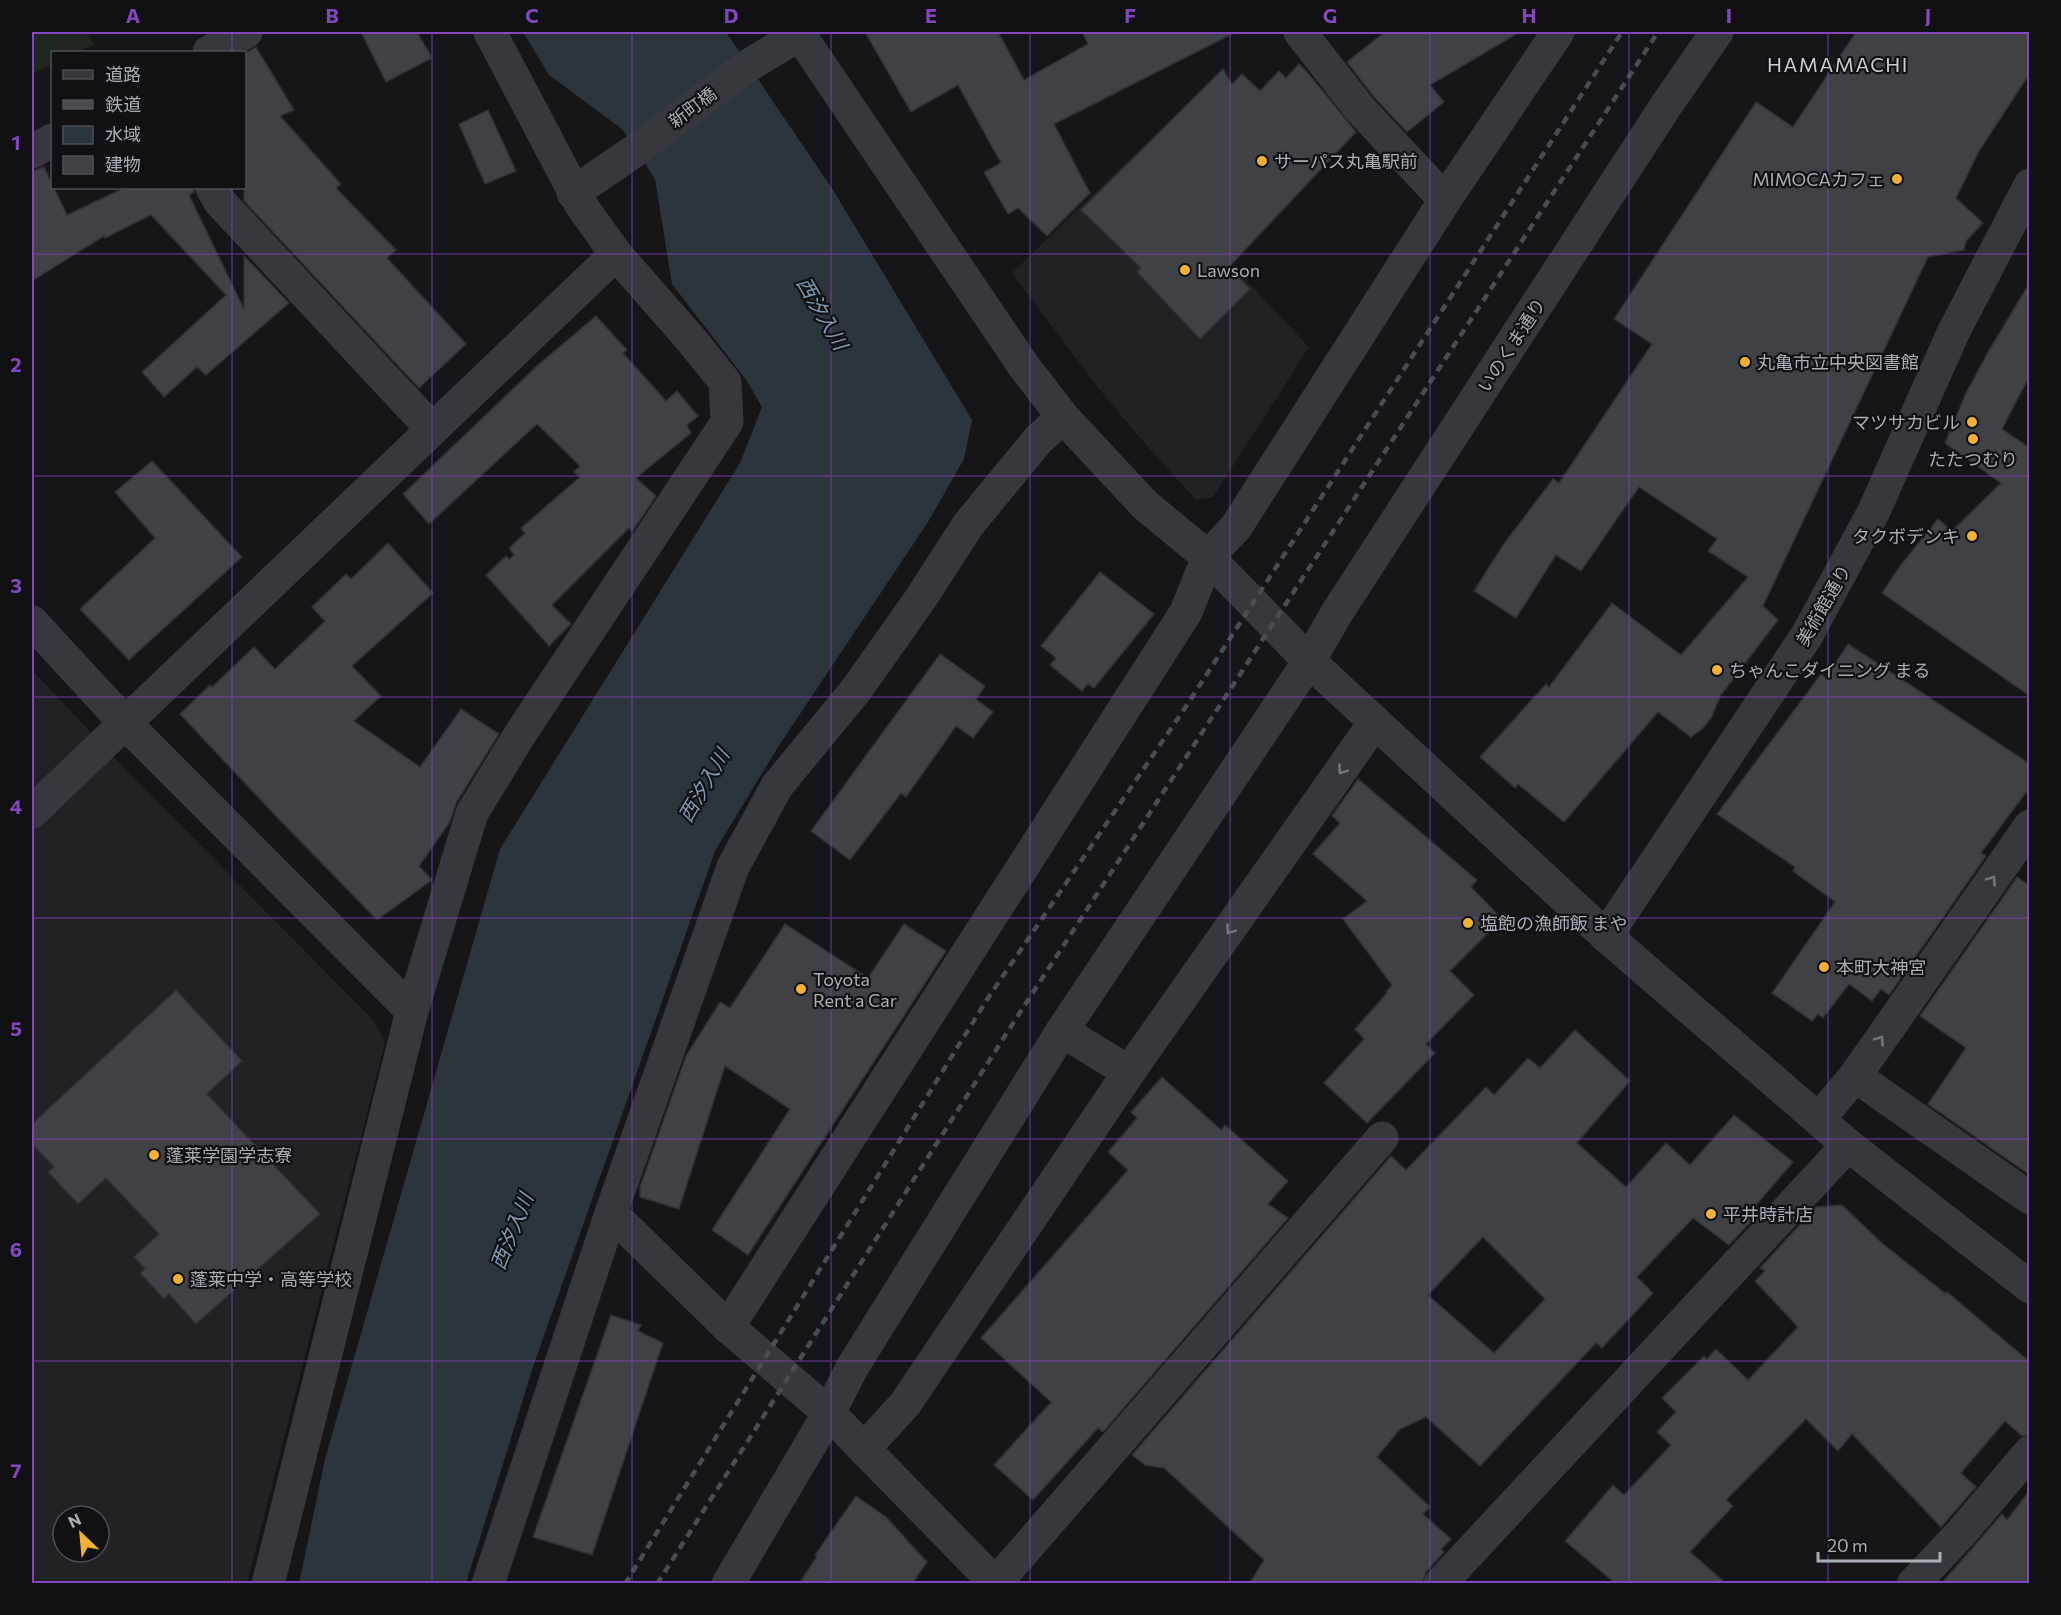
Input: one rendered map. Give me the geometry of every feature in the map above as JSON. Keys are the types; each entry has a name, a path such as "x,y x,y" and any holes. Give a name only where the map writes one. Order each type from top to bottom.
{"street":[{"path":"211,51 246,32"},
{"path":"268,1584 412,1011 472,813 519,736 727,422 725,382 616,254 573,193 490,32"},
{"path":"800,32 1023,365 1063,417 1145,505 1208,556 1309,661 1606,936 1848,1145 2030,1287"},
{"name":"新町橋","path":"573,193 636,150 749,65 800,32"},
{"path":"1300,32 1360,109 1445,200"},
{"path":"728,1327 1186,612 1208,556 1236,527 1445,200 1558,32"},
{"name":"いのくま通り","path":"728,1584 829,1413 853,1366 1062,1031 1309,661 1338,611 1666,104 1717,32"},
{"path":"32,152 51,141"},
{"name":"美術館通り","path":"1606,936 1807,635 1875,511 1953,333 2021,224 2030,185"},
{"path":"213,189 220,202 432,429"},
{"path":"32,812 616,254"},
{"path":"488,1584 611,1213 734,867 777,786 856,690 921,598 968,525 1038,440 1063,417"},
{"path":"32,622 126,724 412,1011"},
{"path":"864,1449 905,1404 1129,1072 1375,722"},
{"path":"1819,1119 1855,1076 2030,826"},
{"path":"1062,1031 1129,1072"},
{"path":"1855,1076 2030,1198"},
{"path":"611,1213 728,1327 829,1413 982,1578 1382,1138"},
{"path":"1440,1584 1848,1145"},
{"path":"1913,1584 1962,1532 2030,1452"}],"shaded area":[{"path":"32,32 87,32 94,45 80,51 51,51 51,64 32,74"},
{"path":"1131,158 1309,347 1213,497 1196,500 1141,439 1100,390 1012,273"},
{"name":"蓬莱中学・高等学校","path":"32,670 130,774 373,1020 385,1042 247,1583 32,1583"}],"water":[{"name":"西汐入川","path":"523,32 726,32 833,190 972,420 964,459 928,522 778,747 715,851 534,1364 466,1583 299,1584 325,1459 500,849 740,463 762,407 747,381 672,284 655,179 622,129 549,75"}],"building":[{"path":"361,32 417,32 432,58 386,82"},
{"path":"865,32 998,32 1024,80 1088,44 1082,32 1236,32 1054,124 1090,193 1047,236 1018,208 1008,214 984,172 1001,163 958,85 911,112"},
{"path":"1385,32 1520,32 1430,85 1444,102 1407,132 1374,97 1347,62"},
{"path":"1856,32 2030,32 2030,73 1979,151 1956,198 1983,223 1966,241 1964,250 1928,257 1763,606 1778,620 1721,695 1711,718 1691,737 1658,712 1564,822 1518,784 1515,788 1480,757 1546,684 1549,687 1612,603 1681,655 1748,577 1708,551 1717,539 1639,487 1581,571 1556,555 1516,618 1474,591 1503,545 1553,479 1559,483 1652,344 1614,319 1756,102 1793,127"},
{"path":"256,47 294,110 280,116 341,184 336,188 396,250 387,258 466,344 419,388 244,201 244,189 246,189 246,53"},
{"path":"1299,64 1356,132 1229,267 1250,289 1200,339 1137,272 1141,268 1081,210 1223,69 1232,84 1242,74 1260,91 1279,71 1286,78"},
{"path":"488,110 516,171 485,184 459,124"},
{"path":"44,167 51,182 51,189 55,189 67,215 122,189 193,189 194,192 189,195 244,309 244,256 289,303 206,375 197,367 164,397 142,372 226,295 151,215 105,238 104,236 32,281 32,171"},
{"path":"2030,282 2030,375 2002,429 2030,448 2030,696 1882,593 1900,566 1938,519 1952,531 2001,483 1945,443 1966,393"},
{"path":"596,316 627,350 623,353 666,401 677,391 698,416 687,425 691,433 636,478 656,496 632,532 629,528 552,605 571,624 549,646 486,575 506,556 509,559 514,555 509,548 525,533 521,528 580,477 574,472 580,466 537,424 429,524 403,494 538,365"},
{"path":"152,461 242,557 129,660 80,609 155,538 115,492"},
{"path":"388,543 433,593 352,666 381,696 354,721 420,767 461,709 499,734 456,803 450,822 419,866 432,880 377,920 180,714 254,647 275,669 325,621 312,607 346,574 351,579"},
{"path":"1100,572 1154,614 1094,688 1088,684 1082,691 1050,665 1056,658 1041,646"},
{"path":"1848,644 2030,764 2030,787 1981,853 1986,856 1889,995 1881,989 1872,1001 1849,984 1823,1018 1818,1014 1812,1021 1772,993 1835,902 1793,871 1795,867 1717,814 1821,674 1826,678"},
{"path":"940,654 985,686 976,699 993,712 973,738 956,726 906,797 901,793 850,860 811,831"},
{"path":"1358,779 1477,880 1471,887 1502,919 1450,971 1474,995 1426,1044 1435,1053 1367,1123 1324,1083 1364,1039 1355,1029 1392,985 1343,919 1367,901 1313,854 1340,823 1332,816"},
{"path":"2017,877 2030,886 2030,1175 1928,1104 1966,1048 1920,1016"},
{"path":"785,924 868,978 904,924 946,951 748,1255 712,1230 790,1109 725,1066 679,1209 640,1197 640,1187 686,1056 720,1002 730,1008"},
{"name":"蓬莱学園学志寮","path":"176,990 242,1061 207,1094 320,1214 196,1324 169,1294 164,1299 140,1273 145,1269 134,1257 159,1234 106,1178 78,1204 48,1172 54,1167 32,1144 32,1124"},
{"path":"1575,1030 1630,1081 1577,1143 1626,1187 1666,1143 1690,1165 1734,1115 1793,1162 1750,1212 1761,1211 1729,1245 1693,1218 1637,1277 1653,1293 1602,1348 1596,1343 1480,1466 1426,1417 1400,1429 1377,1457 1430,1507 1423,1514 1451,1539 1441,1549 1444,1552 1426,1572 1422,1584 1249,1584 1264,1560 1164,1468 1145,1465 1132,1455 1391,1156 1406,1170 1486,1087 1494,1095 1528,1058 1540,1068","holes":["1483,1237 1545,1299 1494,1353 1428,1295"]},
{"path":"1162,1077 1221,1130 1225,1125 1288,1181 1268,1204 1288,1218 1103,1432 1098,1428 1033,1500 994,1465 1051,1402 981,1338 1128,1170 1108,1152 1137,1118 1131,1112"},
{"path":"1842,1205 1883,1244 1946,1294 1947,1292 2030,1362 2030,1434 2022,1436 2005,1421 1961,1473 1976,1487 1941,1527 1852,1434 1838,1451 1806,1419 1726,1500 1733,1506 1690,1552 1727,1584 1616,1584 1565,1541 1613,1485 1624,1495 1671,1445 1657,1432 1676,1412 1662,1398 1704,1356 1707,1359 1716,1349 1748,1380 1798,1327 1755,1281 1765,1271 1760,1268 1816,1207"},
{"path":"611,1315 641,1325 638,1331 663,1343 592,1555 533,1537"},
{"path":"2030,1490 2030,1584 1941,1584 2002,1514 2007,1520"},
{"path":"856,1496 886,1517 927,1562 912,1584 799,1584 817,1556 815,1555"}],"railway":[{"path":"625,1584 988,998 1185,708 1622,32"},
{"path":"657,1584 1017,1017 1658,32"}],"place":[{"name":"サーパス丸亀駅前","path":"1262,161"},
{"name":"MIMOCAカフェ","path":"1897,179"},
{"name":"Lawson","path":"1185,270"},
{"name":"丸亀市立中央図書館","path":"1745,362"},
{"name":"マツサカビル","path":"1972,422"},
{"name":"たたつむり","path":"1973,439"},
{"name":"タクボデンキ","path":"1972,536"},
{"name":"ちゃんこダイニング まる","path":"1717,670"},
{"name":"塩飽の漁師飯 まや","path":"1468,923"},
{"name":"本町大神宮","path":"1824,967"},
{"name":"Toyota Rent a Car","path":"801,989"},
{"name":"蓬莱学園学志寮","path":"154,1155"},
{"name":"平井時計店","path":"1711,1214"},
{"name":"蓬莱中学・高等学校","path":"178,1279"}],"district":[{"name":"HAMAMACHI","path":"1838,64"}]}
